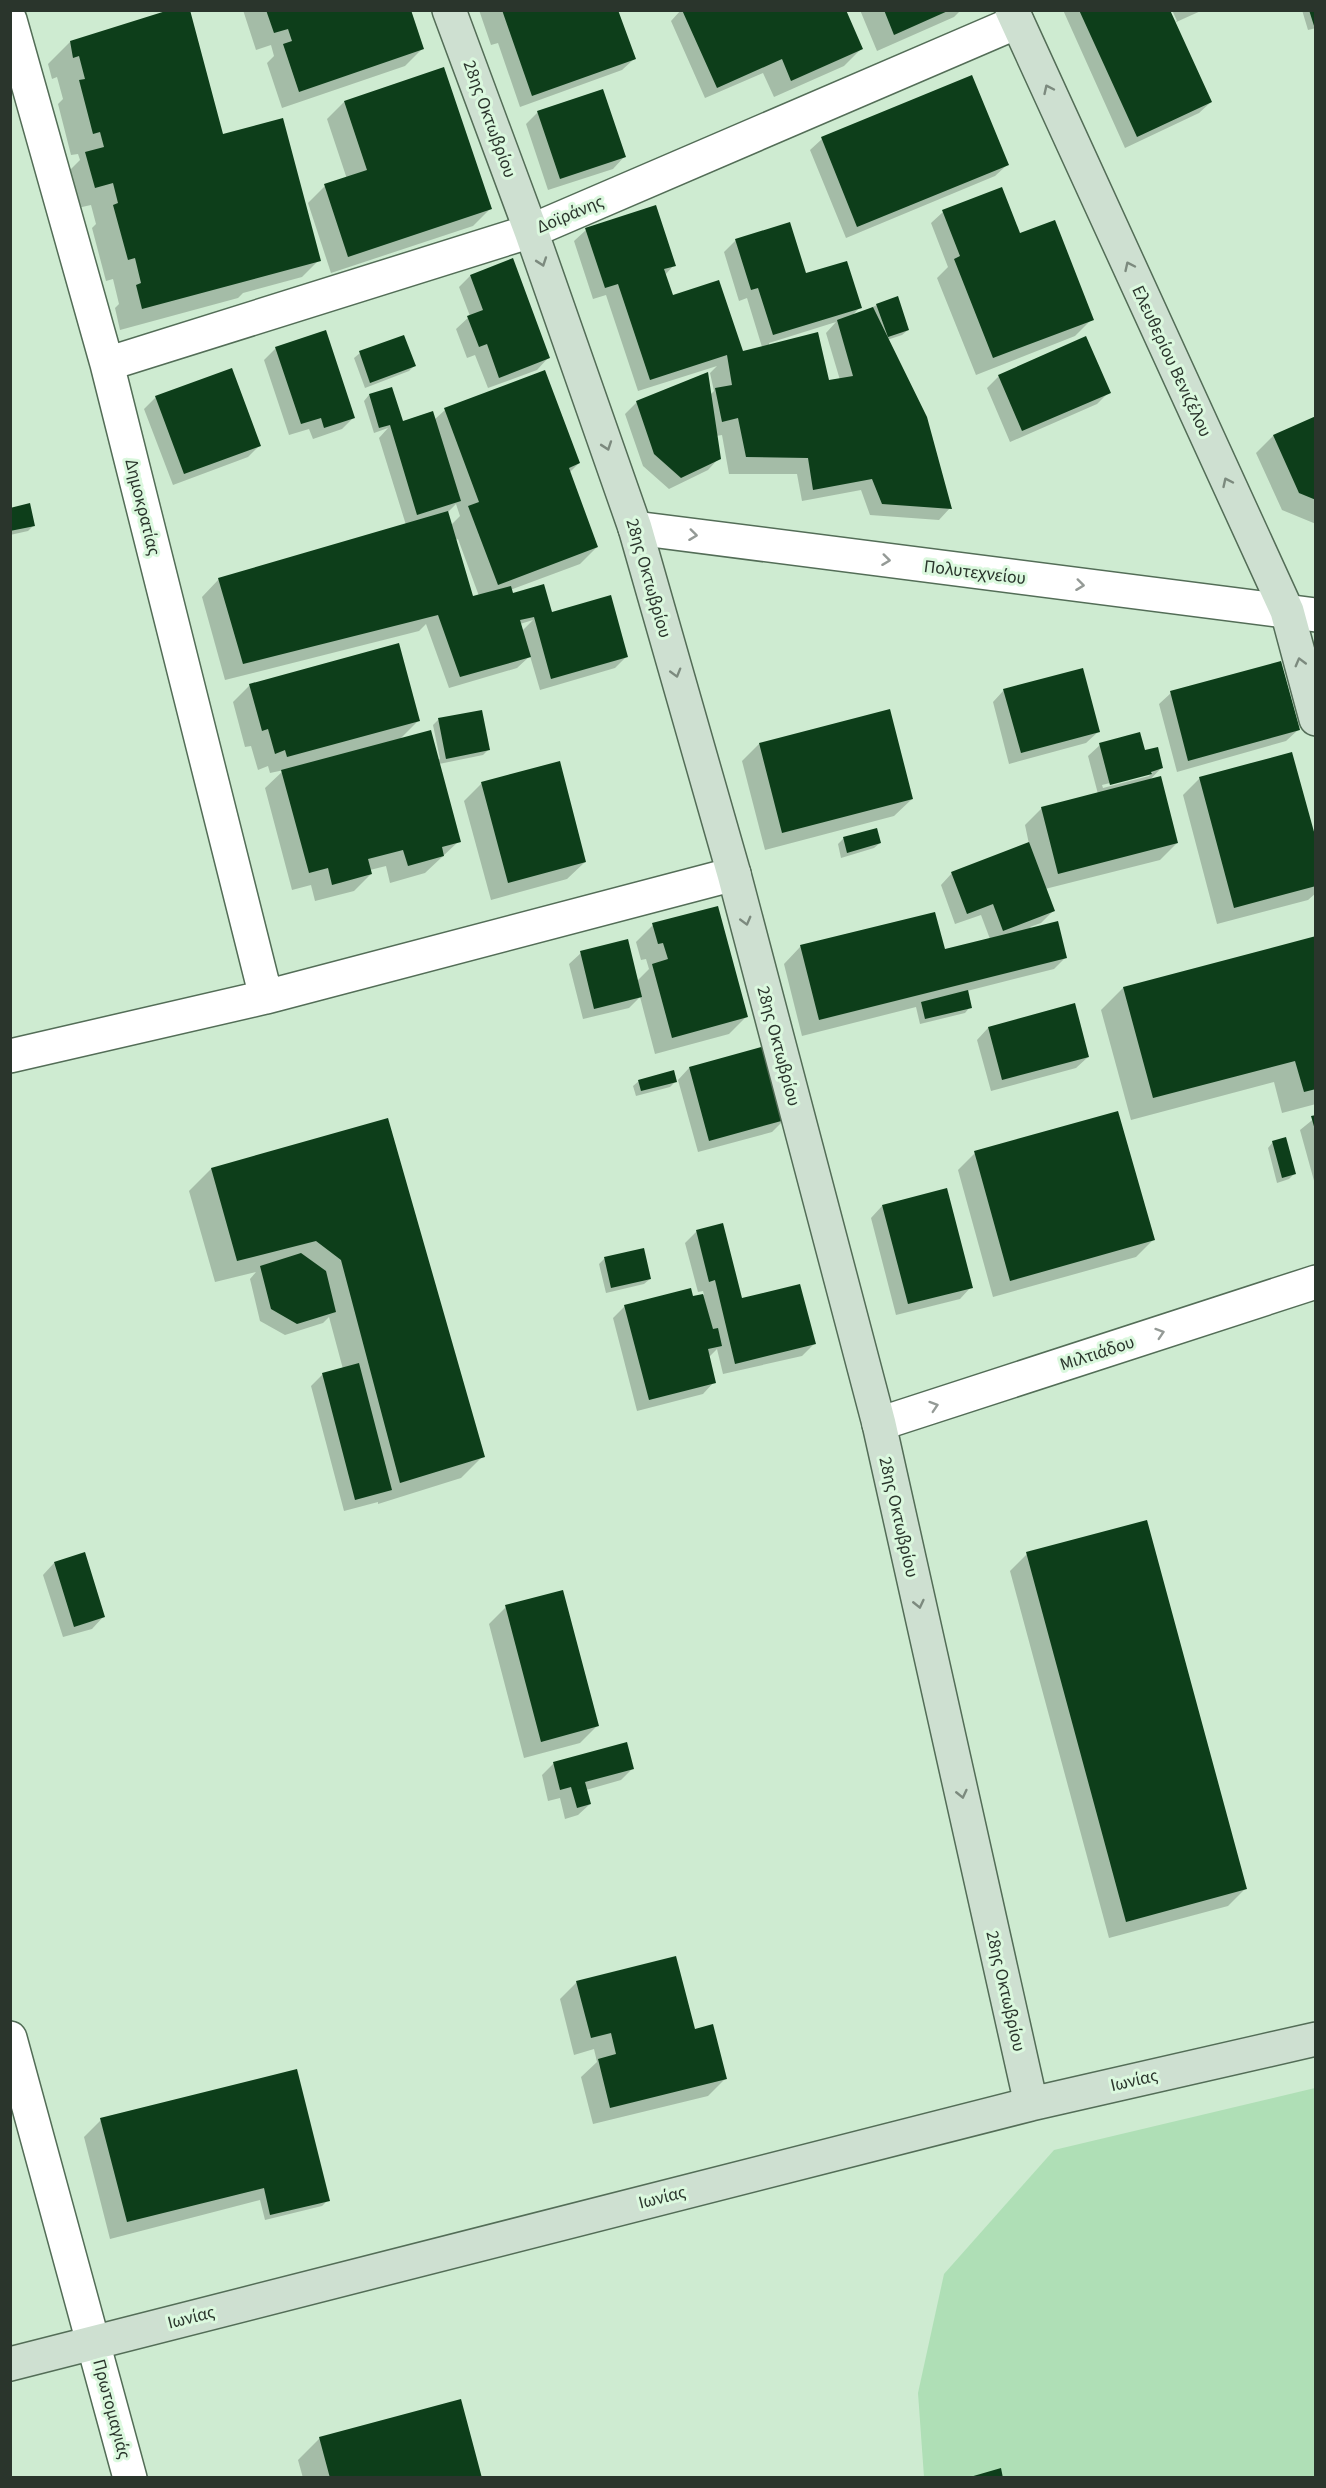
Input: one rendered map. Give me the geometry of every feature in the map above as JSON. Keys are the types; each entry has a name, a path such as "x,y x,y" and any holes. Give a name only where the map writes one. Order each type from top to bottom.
{"main road":[{"name":"28ης Οκτωβρίου","path":"449,10 531,231 635,528 734,874 879,1424 1031,2104"},
{"name":"Ελευθερίου Βενιζέλου","path":"1015,16 1306,608 1316,718"},
{"name":"Ιωνίας","path":"10,2364 1031,2104 1316,2039"}],"street":[{"name":"Δοϊράνης","path":"107,364 531,231 1015,16"},
{"name":"Δημοκρατίας","path":"10,20 107,364 266,997"},
{"name":"Πολυτεχνείου","path":"635,528 1306,608"},
{"path":"10,1056 266,997 734,874"},
{"name":"Μιλτιάδου","path":"879,1424 1316,1282"},
{"name":"Πρωτομαγιάς","path":"10,2038 95,2341 130,2478"}],"green space":[{"path":"1315,2088 1315,2477 924,2477 918,2393 944,2274 1054,2150"}],"building":[{"path":"169,10 190,10 223,134 283,118 321,261 142,309 136,285 141,283 135,258 128,260 113,205 118,203 113,183 95,188 85,152 104,147 100,132 93,134 79,80 85,79 79,56 73,58 70,41"},
{"path":"266,10 411,10 424,49 299,92 283,44 292,41 288,29 274,33"},
{"path":"502,10 618,10 636,59 532,96"},
{"path":"682,10 846,10 863,49 791,81 782,59 717,88"},
{"path":"884,10 950,10 894,35"},
{"path":"1079,10 1170,10 1212,102 1137,137"},
{"path":"1309,10 1316,10 1316,29 1315,29"},
{"path":"444,67 492,209 348,257 324,184 367,170 344,101"},
{"path":"972,75 1009,165 857,227 821,137"},
{"path":"603,89 626,157 560,179 537,111"},
{"path":"1002,187 1020,233 1055,220 1094,320 993,358 954,259 960,256 942,210"},
{"path":"656,205 676,266 664,269 673,295 719,280 743,351 818,332 829,380 853,376 837,320 873,307 927,417 952,509 882,504 872,479 813,490 808,458 746,457 738,418 722,422 715,388 732,385 727,355 650,380 618,284 605,288 585,228"},
{"path":"790,222 806,273 847,261 862,308 773,335 758,288 751,290 735,239"},
{"path":"513,258 550,358 499,378 487,344 479,347 467,316 483,310 470,275"},
{"path":"898,296 909,330 888,337 876,304"},
{"path":"326,330 355,418 324,428 321,418 301,424 275,347"},
{"path":"404,335 416,366 370,383 359,351"},
{"path":"1086,336 1111,393 1022,431 998,375"},
{"path":"232,368 261,446 184,474 155,396"},
{"path":"545,370 580,463 569,468 598,547 498,585 468,506 479,502 444,408"},
{"path":"708,372 721,459 681,478 654,454 636,401"},
{"path":"392,387 403,421 433,411 461,501 417,515 390,425 379,428 369,394"},
{"path":"1316,416 1316,500 1299,493 1273,435"},
{"path":"30,503 35,526 10,531 10,508"},
{"path":"448,511 473,596 511,586 513,593 544,584 552,612 611,595 628,657 551,679 534,617 520,620 531,657 460,677 438,615 243,664 218,578"},
{"path":"399,643 420,721 287,757 285,750 275,754 268,729 262,731 249,684"},
{"path":"1281,661 1300,730 1188,761 1170,691"},
{"path":"1083,668 1100,732 1021,753 1003,689"},
{"path":"890,709 913,799 782,833 759,743"},
{"path":"482,710 490,750 446,759 438,718"},
{"path":"431,730 461,842 442,847 444,856 408,866 403,850 368,859 372,874 332,885 328,868 309,873 281,770"},
{"path":"1140,732 1145,750 1158,747 1163,768 1151,772 1152,774 1110,785 1099,743"},
{"path":"1292,752 1316,839 1316,886 1234,908 1199,777"},
{"path":"560,761 586,862 508,883 481,782"},
{"path":"1161,776 1178,843 1058,874 1041,807"},
{"path":"877,828 881,843 847,853 843,837"},
{"path":"1029,842 1055,911 1003,931 993,904 967,914 951,872"},
{"path":"718,906 748,1017 672,1038 652,964 668,959 663,943 658,944 652,923"},
{"path":"935,912 945,949 1058,921 1067,958 819,1020 800,945"},
{"path":"1316,936 1316,1089 1304,1092 1295,1061 1153,1098 1123,987"},
{"path":"628,939 642,997 594,1009 580,951"},
{"path":"968,990 972,1008 925,1019 921,1002"},
{"path":"1075,1003 1089,1057 1002,1080 988,1027"},
{"path":"765,1046 785,1120 709,1141 689,1067"},
{"path":"674,1070 677,1082 641,1091 638,1080"},
{"path":"1118,1111 1155,1240 1010,1281 974,1151"},
{"path":"1316,1115 1316,1130 1315,1130 1311,1116"},
{"path":"388,1118 485,1457 400,1483 341,1260 316,1241 237,1261 211,1168"},
{"path":"1286,1137 1296,1174 1282,1178 1272,1141"},
{"path":"947,1188 973,1288 908,1304 882,1205"},
{"path":"723,1223 742,1298 800,1284 816,1344 735,1364 715,1280 709,1282 696,1230"},
{"path":"644,1248 651,1279 611,1288 604,1257"},
{"path":"301,1253 326,1271 336,1312 297,1324 271,1309 260,1266"},
{"path":"691,1288 693,1296 703,1294 713,1329 718,1328 722,1346 708,1349 716,1383 649,1400 624,1305"},
{"path":"359,1363 392,1490 355,1500 322,1373"},
{"path":"1147,1520 1247,1889 1126,1922 1026,1552"},
{"path":"85,1552 105,1617 74,1627 54,1562"},
{"path":"563,1590 599,1726 541,1742 505,1605"},
{"path":"627,1742 634,1769 585,1782 591,1804 577,1808 571,1787 560,1790 553,1762"},
{"path":"676,1956 695,2029 713,2024 727,2079 610,2108 598,2059 616,2054 611,2033 591,2038 576,1981"},
{"path":"297,2069 330,2201 270,2215 264,2188 127,2222 100,2118"},
{"path":"461,2399 482,2478 330,2478 319,2437"},
{"path":"1001,2468 1003,2478 970,2478 970,2477"}]}
